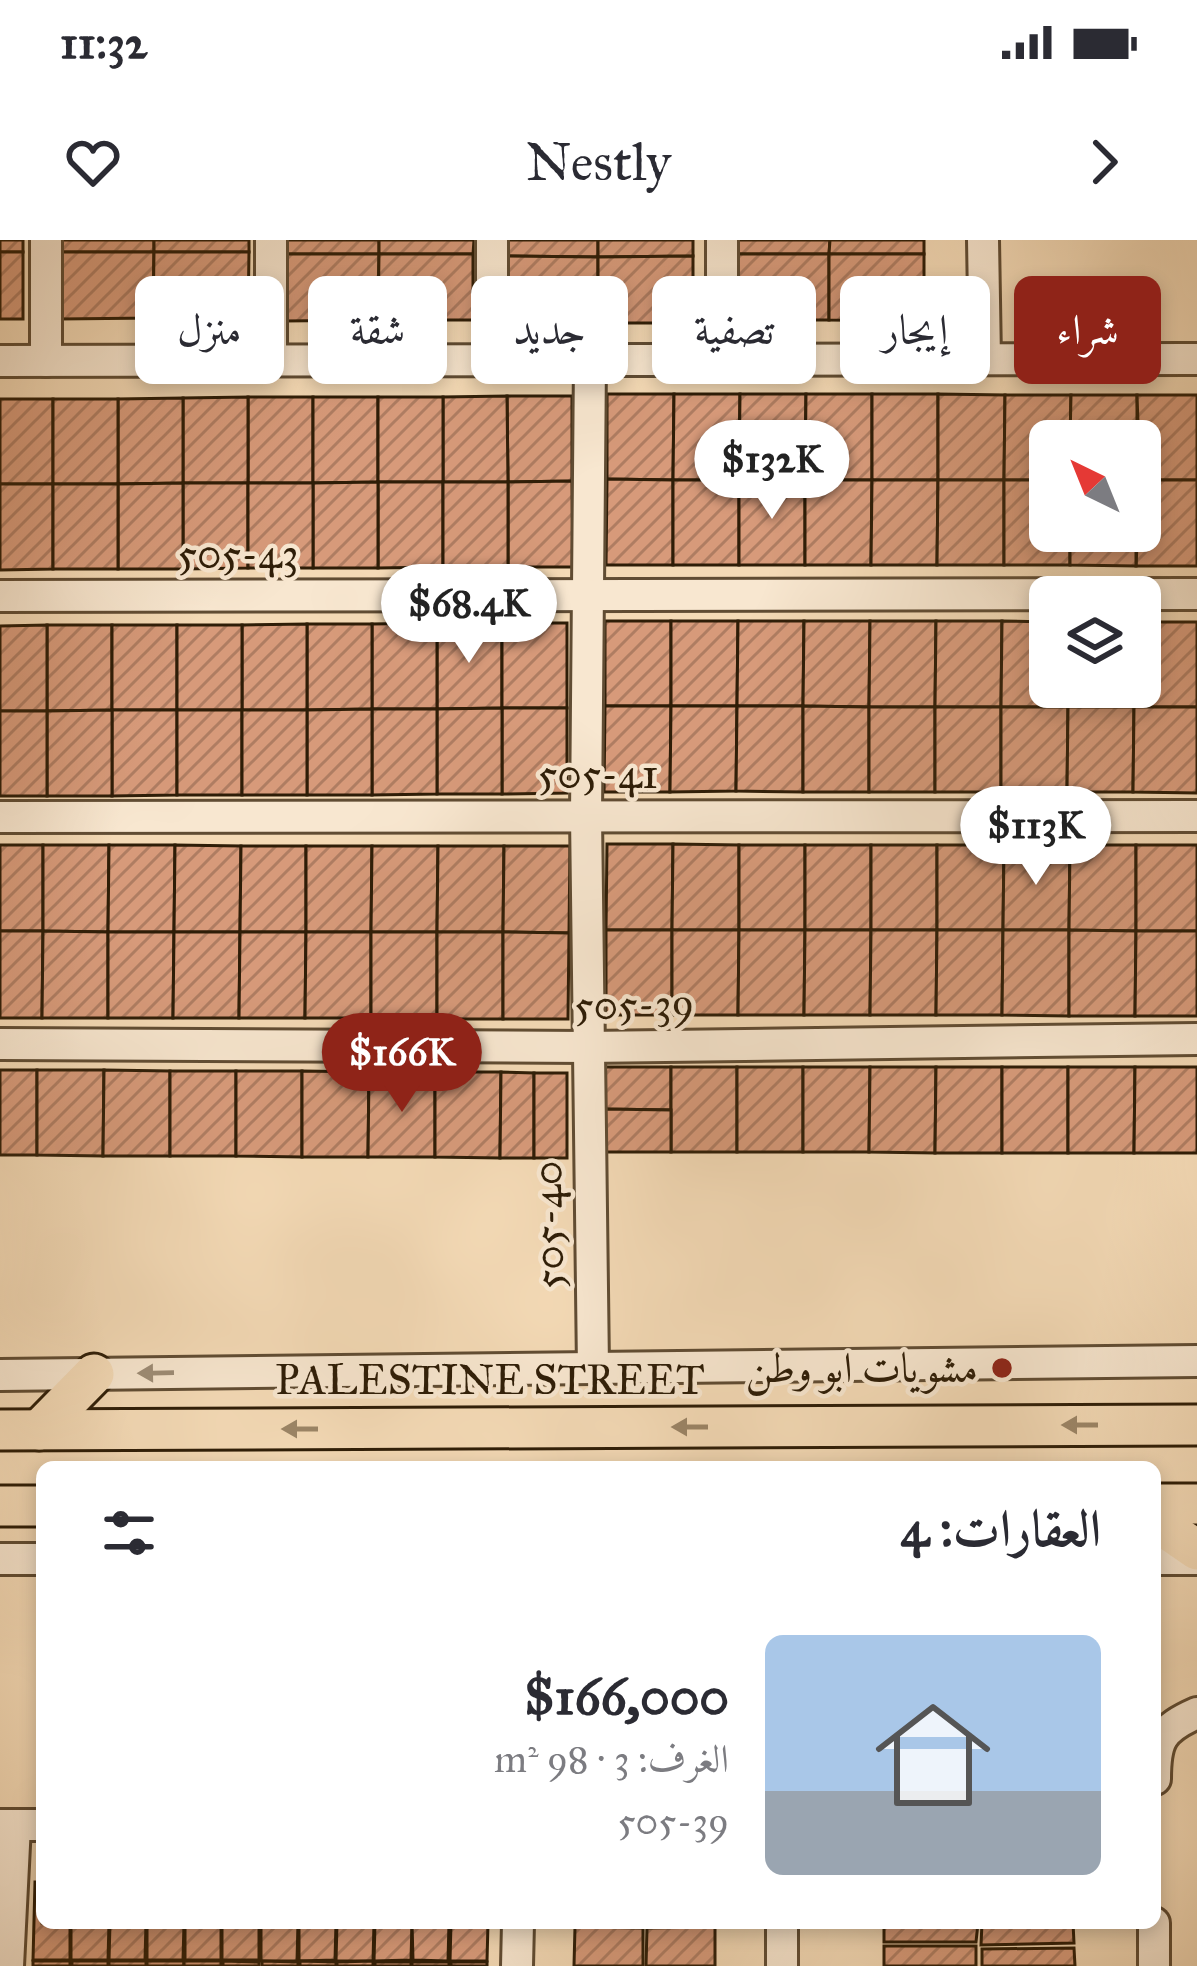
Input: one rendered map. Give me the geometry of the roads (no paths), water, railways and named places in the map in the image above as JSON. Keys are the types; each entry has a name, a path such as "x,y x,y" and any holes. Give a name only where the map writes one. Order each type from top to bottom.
{"main road":[{"path":"20,1430 94,1374"},
{"name":"PALESTINE STREET","path":"20,1430 1197,1424"},
{"path":"1161,1504 1197,1504"},
{"path":"0,1506 36,1506"},
{"path":"1161,1526 1197,1555"}],"street":[{"path":"46,240 46,361"},
{"path":"271,240 271,276"},
{"path":"492,240 492,276"},
{"path":"722,240 722,276"},
{"path":"983,240 984,276"},
{"path":"990,359 1197,358"},
{"path":"284,361 471,360"},
{"path":"0,362 135,361"},
{"name":"505-40","path":"590,384 586,1047 592,1368"},
{"name":"505-43","path":"0,596 1197,594"},
{"name":"505-41","path":"0,818 1197,816"},
{"name":"505-39","path":"0,1044 586,1047 1197,1039"},
{"path":"0,1375 1197,1360"},
{"path":"1161,1558 1197,1555"},
{"path":"0,1559 36,1559"},
{"path":"1161,1740 1168,1727 1197,1713"},
{"path":"8,1966 19,1825"},
{"path":"518,1929 518,1966"},
{"path":"782,1929 782,1966"},
{"path":"1154,1929 1154,1966"}],"place":[{"name":"مشويات ابو وطن","path":"1002,1368"}]}
